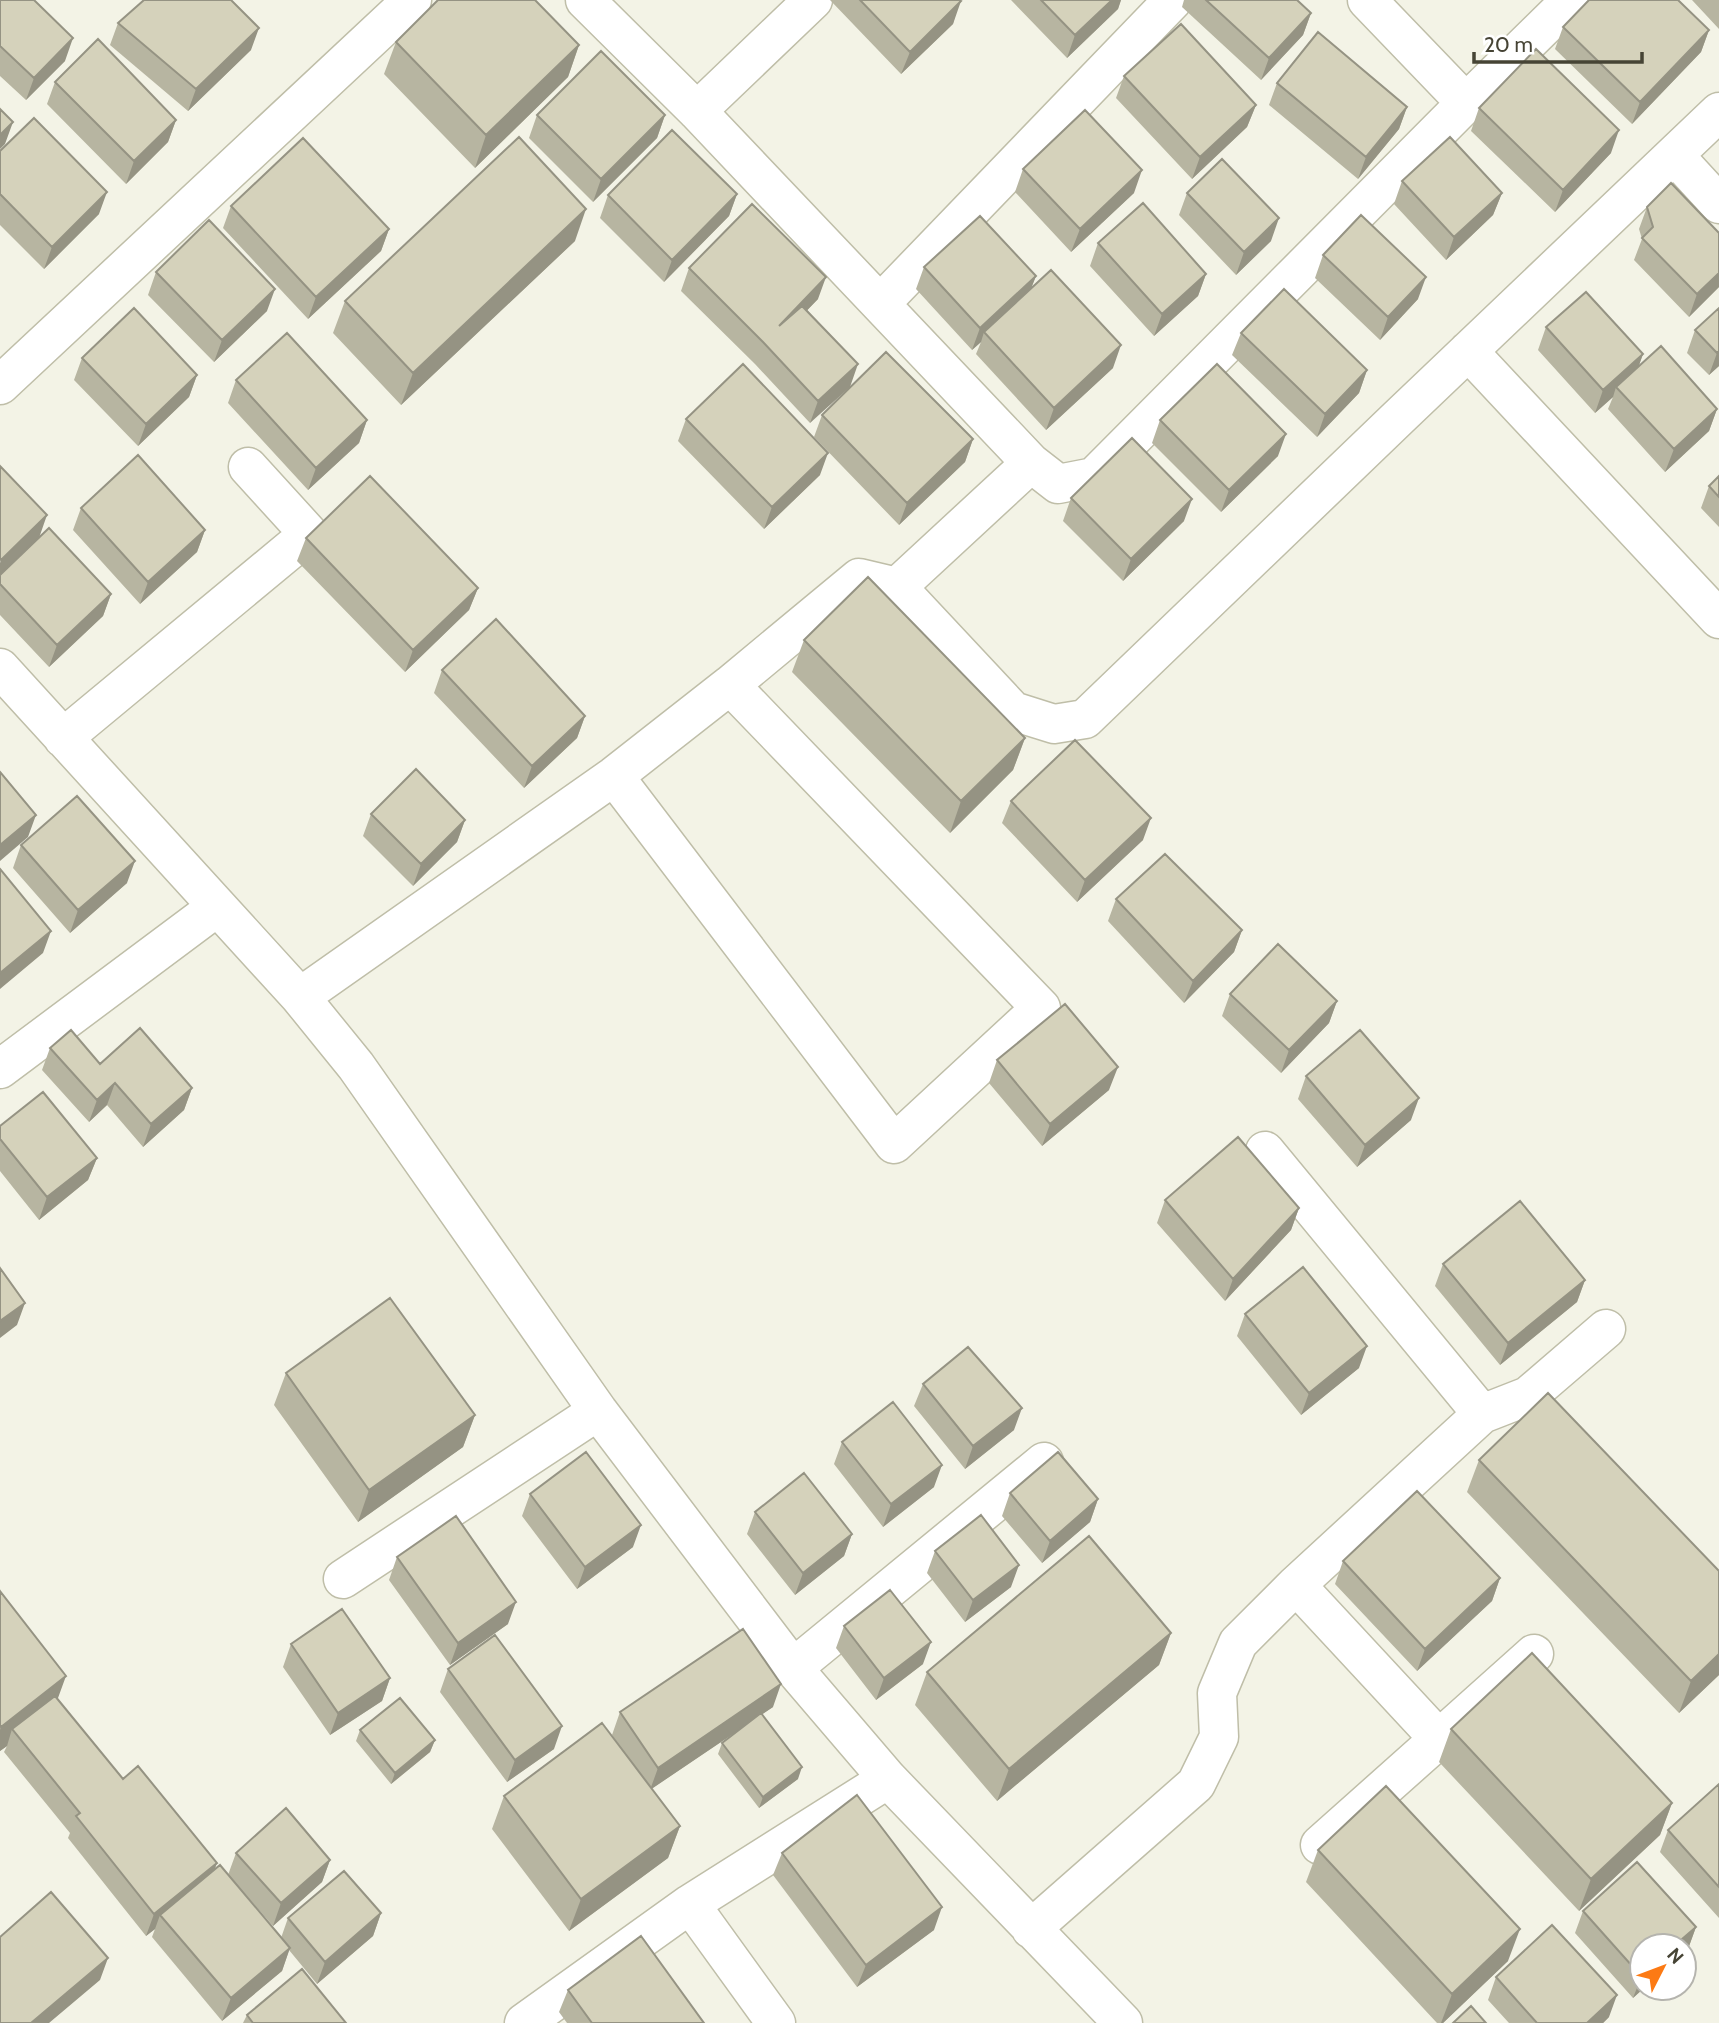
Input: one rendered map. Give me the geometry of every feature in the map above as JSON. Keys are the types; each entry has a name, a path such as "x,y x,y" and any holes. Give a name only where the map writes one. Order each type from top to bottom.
{"street":[{"path":"0,385 412,0"},
{"path":"585,0 697,111 1031,463 1058,484 1094,477 1571,0"},
{"path":"697,111 813,0"},
{"path":"881,303 1173,0"},
{"path":"1367,0 1466,103"},
{"path":"300,997 614,776 730,685 859,578 897,587 1013,711 1054,724 1085,719 1719,112"},
{"path":"1674,155 1719,204"},
{"path":"1468,351 1719,619"},
{"path":"897,587 1031,463"},
{"path":"63,738 309,534 248,467"},
{"path":"0,668 300,997 356,1066 598,1411 793,1668 888,1779 1123,2023"},
{"path":"614,776 894,1143 1041,1008 730,685"},
{"path":"0,1069 217,907"},
{"path":"1265,1152 1482,1414"},
{"path":"1031,1929 1196,1784 1219,1737 1217,1693 1238,1643 1296,1585 1482,1414 1528,1396 1606,1328"},
{"path":"343,1579 598,1411"},
{"path":"793,1668 1044,1462"},
{"path":"1296,1585 1439,1739"},
{"path":"1320,1845 1534,1654"},
{"path":"524,2023 690,1904 888,1779"},
{"path":"690,1904 776,2023"}],"building":[{"path":"0,0 34,0 73,38 34,78 0,46"},
{"path":"144,0 231,0 259,28 196,89 118,23"},
{"path":"438,0 535,0 579,45 486,135 396,42"},
{"path":"860,0 959,0 961,1 910,52"},
{"path":"1041,0 1112,0 1075,35"},
{"path":"1206,0 1297,0 1311,13 1269,58"},
{"path":"1589,0 1678,0 1709,30 1640,102 1563,27"},
{"path":"1181,24 1256,105 1200,157 1124,76"},
{"path":"1318,32 1407,107 1366,157 1277,83"},
{"path":"98,39 176,120 134,161 55,82"},
{"path":"1536,49 1619,130 1563,190 1479,108"},
{"path":"601,51 665,115 601,179 537,115"},
{"path":"0,109 13,122 0,135"},
{"path":"1085,110 1142,170 1080,229 1023,169"},
{"path":"34,118 107,192 52,247 0,194 0,151"},
{"path":"672,130 737,194 672,260 608,195"},
{"path":"519,137 586,209 413,373 345,301"},
{"path":"1450,137 1502,193 1454,237 1402,181"},
{"path":"303,138 389,229 316,297 231,206"},
{"path":"1222,159 1279,218 1244,252 1187,193"},
{"path":"1671,183 1719,233 1719,273 1697,294 1642,238 1653,227 1647,207"},
{"path":"1143,203 1206,274 1162,314 1098,243"},
{"path":"752,204 826,277 779,326 802,306 858,364 818,401 689,268"},
{"path":"1361,215 1426,277 1388,317 1323,255"},
{"path":"980,216 1036,276 980,328 924,267"},
{"path":"209,220 275,289 222,340 156,272"},
{"path":"1051,270 1121,345 1054,408 984,332"},
{"path":"1284,289 1367,370 1325,414 1241,333"},
{"path":"1586,292 1643,354 1603,390 1546,327"},
{"path":"134,308 197,375 146,424 82,358"},
{"path":"1719,308 1719,351 1717,353 1695,330"},
{"path":"287,333 367,420 316,468 236,380"},
{"path":"1661,346 1717,409 1674,449 1616,387"},
{"path":"886,352 973,439 907,503 822,415"},
{"path":"743,364 828,453 772,507 686,419"},
{"path":"1217,364 1286,434 1229,490 1160,420"},
{"path":"1132,438 1192,499 1131,559 1071,498"},
{"path":"138,455 205,530 148,582 81,508"},
{"path":"0,466 47,515 1,560 0,558"},
{"path":"370,476 478,588 413,650 306,538"},
{"path":"1719,476 1719,497 1709,486"},
{"path":"49,528 111,594 57,645 0,584 0,575"},
{"path":"868,577 1025,738 961,801 804,640"},
{"path":"496,619 585,716 532,766 442,670"},
{"path":"1075,740 1151,818 1085,880 1011,801"},
{"path":"416,769 465,820 421,864 371,814"},
{"path":"0,772 36,815 0,845"},
{"path":"77,796 135,861 78,910 21,845"},
{"path":"1165,854 1242,930 1193,981 1116,899"},
{"path":"0,869 51,931 0,973"},
{"path":"1278,944 1337,1001 1289,1050 1230,994"},
{"path":"1065,1004 1118,1067 1050,1124 997,1060"},
{"path":"140,1028 192,1088 151,1124 115,1083 97,1100 50,1048 71,1030 100,1064"},
{"path":"1360,1030 1419,1098 1365,1145 1306,1076"},
{"path":"43,1092 97,1158 47,1197 0,1139 0,1126"},
{"path":"1238,1137 1299,1208 1233,1279 1165,1200"},
{"path":"1520,1201 1585,1280 1508,1343 1443,1264"},
{"path":"1303,1267 1367,1346 1309,1393 1245,1314"},
{"path":"0,1268 25,1303 0,1321"},
{"path":"390,1298 475,1415 369,1490 286,1373"},
{"path":"968,1347 1022,1408 973,1446 923,1384"},
{"path":"1548,1393 1719,1571 1719,1654 1691,1681 1479,1460"},
{"path":"893,1402 942,1465 891,1504 842,1442"},
{"path":"586,1452 641,1525 585,1567 530,1494"},
{"path":"1058,1452 1098,1499 1050,1541 1010,1493"},
{"path":"804,1473 852,1534 803,1573 755,1512"},
{"path":"1417,1491 1500,1578 1425,1649 1343,1561"},
{"path":"981,1515 1019,1565 973,1600 935,1551"},
{"path":"456,1516 516,1602 458,1643 397,1557"},
{"path":"1089,1536 1171,1633 1009,1769 927,1672"},
{"path":"890,1590 931,1642 884,1678 844,1626"},
{"path":"0,1591 66,1676 1,1727 0,1725"},
{"path":"342,1609 390,1678 338,1713 291,1644"},
{"path":"743,1629 781,1684 658,1768 620,1712"},
{"path":"495,1635 562,1726 515,1760 448,1669"},
{"path":"1532,1653 1672,1803 1591,1879 1451,1729"},
{"path":"55,1696 123,1779 138,1766 217,1863 154,1914 76,1816 80,1813 12,1729"},
{"path":"400,1698 435,1740 395,1773 360,1730"},
{"path":"761,1713 802,1767 763,1797 722,1743"},
{"path":"602,1723 680,1826 581,1899 504,1796"},
{"path":"1719,1784 1719,1887 1668,1830"},
{"path":"1386,1786 1520,1929 1452,1994 1318,1850"},
{"path":"857,1795 942,1907 866,1965 782,1853"},
{"path":"286,1808 330,1860 281,1903 236,1853"},
{"path":"1637,1862 1696,1927 1690,1932 1628,1932 1628,1961 1583,1911"},
{"path":"220,1865 290,1948 231,1998 160,1915"},
{"path":"344,1871 381,1913 325,1962 288,1918"},
{"path":"51,1892 108,1958 31,2023 0,2023 0,1937"},
{"path":"1552,1925 1617,1995 1587,2023 1537,2023 1496,1977"},
{"path":"641,1936 704,2023 592,2023 568,1990"},
{"path":"302,1969 346,2023 253,2023 247,2015"},
{"path":"1471,2006 1486,2023 1453,2023"}]}
